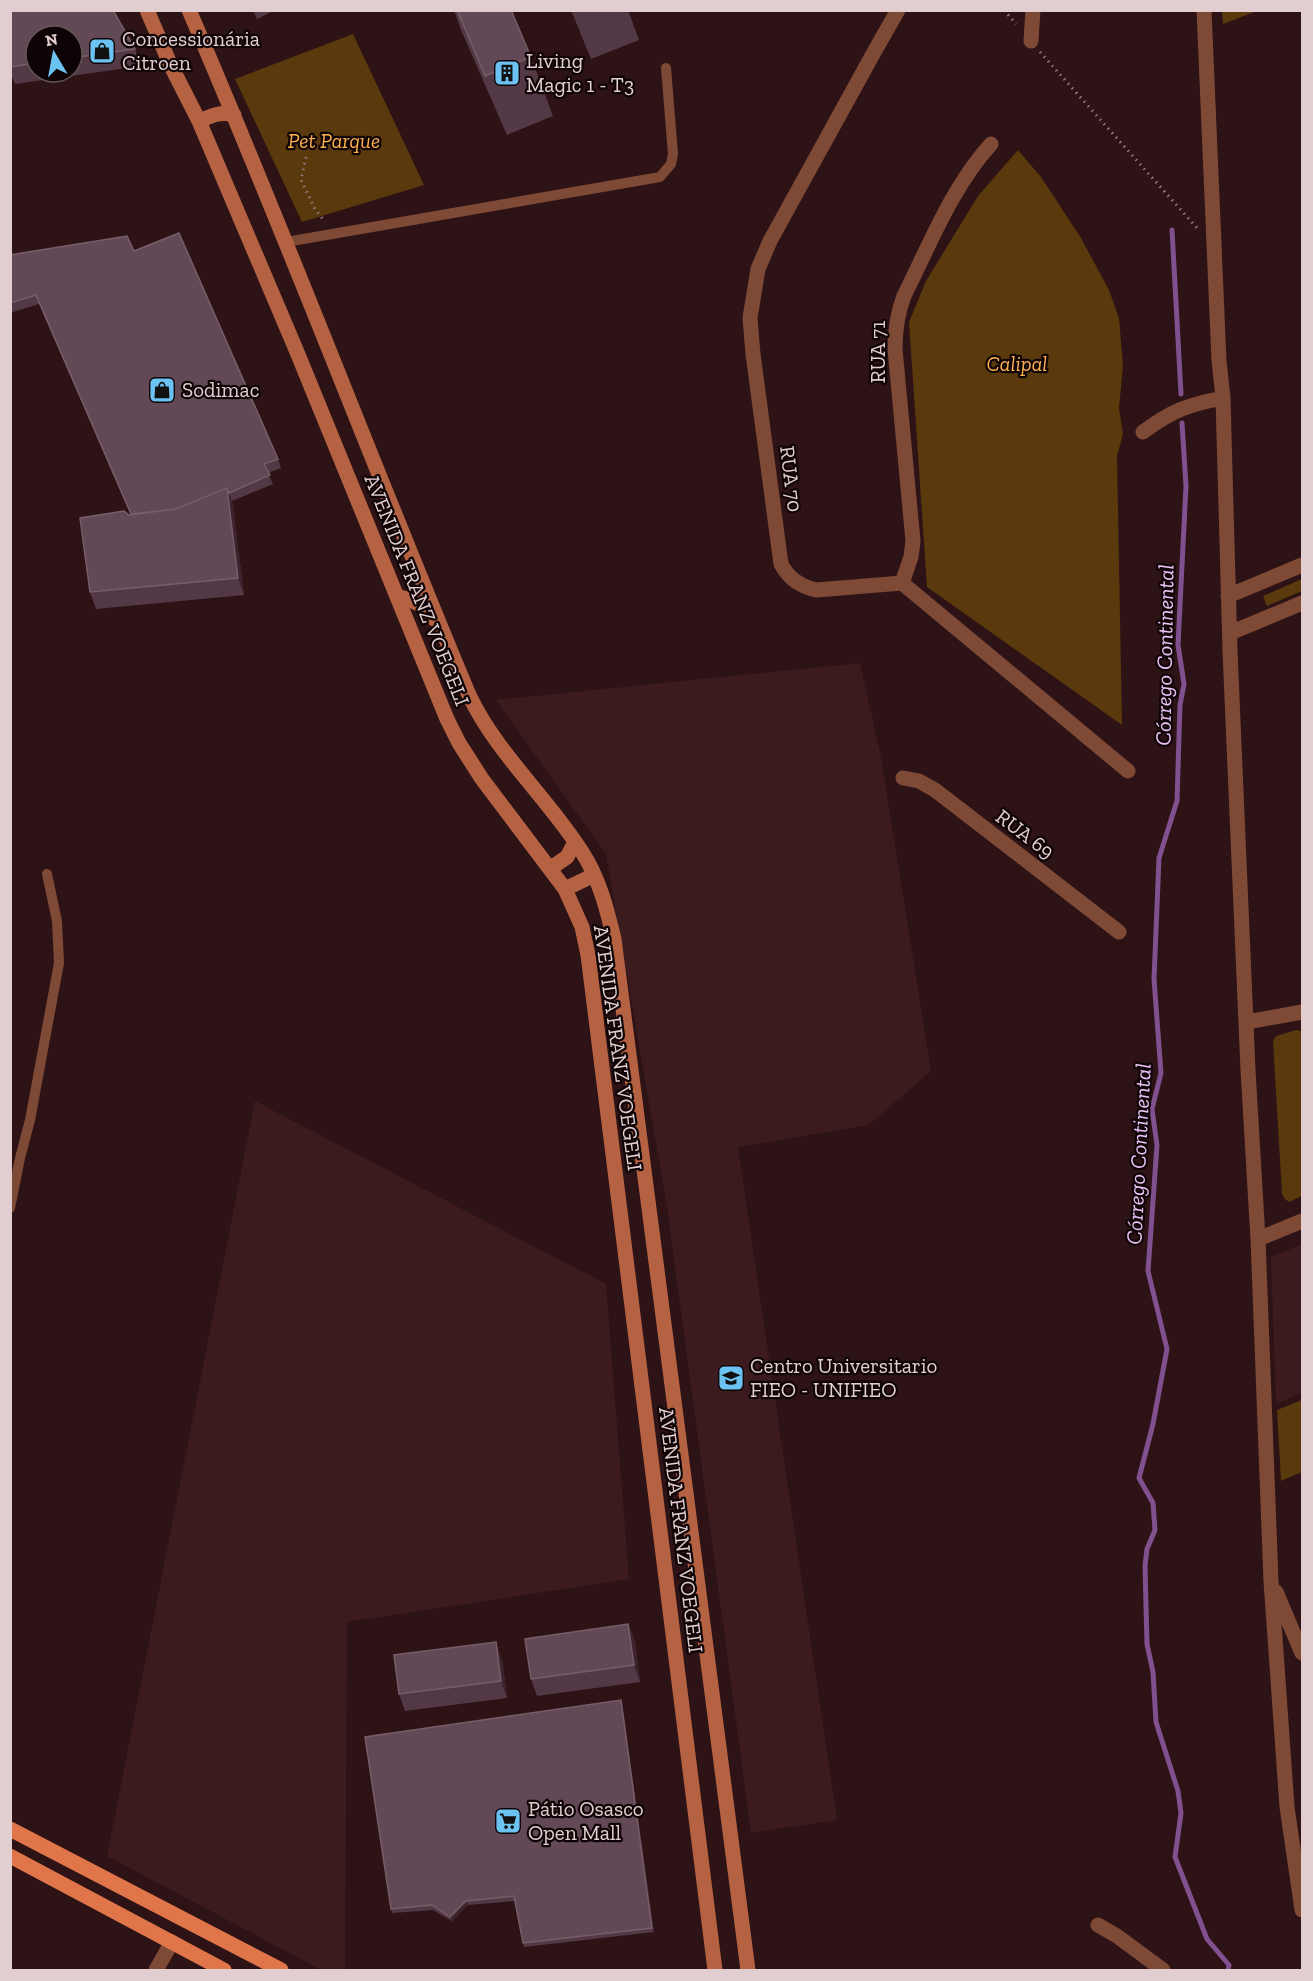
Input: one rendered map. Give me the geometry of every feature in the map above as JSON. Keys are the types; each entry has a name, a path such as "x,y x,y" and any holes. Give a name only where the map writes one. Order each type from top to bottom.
{"main road":[{"name":"AVENIDA FRANZ VOEGELI","path":"147,10 171,66 199,121 297,352 447,718 459,743 482,779 566,889 582,927 588,955 715,1971"},
{"name":"AVENIDA FRANZ VOEGELI","path":"189,10 479,715 493,737 575,842 594,875 607,910 614,939 748,1971"},
{"path":"199,121 225,112 234,115"},
{"path":"397,597 408,599 426,609 450,648"},
{"path":"551,868 567,857 575,842"},
{"path":"566,889 594,875"},
{"path":"10,1829 281,1971"},
{"path":"10,1856 224,1971"}],"street":[{"name":"RUA 70","path":"898,10 770,241 758,269 750,318 778,548 781,564 786,574 804,587 816,590 902,583"},
{"path":"1030,41 1033,10"},
{"path":"1204,10 1219,361 1223,398 1228,596 1248,1070 1258,1239 1271,1581 1287,1807 1301,1888 1302,1910"},
{"name":"RUA 71","path":"902,583 911,557 913,541 895,349 898,313 904,296 961,183 973,163 991,144"},
{"path":"1143,432 1167,415 1186,406 1223,398"},
{"path":"1228,596 1302,565"},
{"path":"902,583 1128,771"},
{"path":"1230,633 1302,603"},
{"name":"RUA 69","path":"903,778 919,781 935,790 1119,932"},
{"path":"1247,1022 1302,1011"},
{"path":"1258,1239 1302,1221"},
{"path":"1271,1581 1302,1653"},
{"path":"1098,1925 1117,1936 1163,1971"},
{"path":"156,1971 172,1942"}],"lane":[{"path":"286,242 660,177 671,164 673,154 666,68"},
{"path":"10,1208 30,1120 59,963 58,931 47,874"}],"path":[{"path":"1005,10 1214,248"},
{"path":"306,157 301,180 315,209 333,233"}],"shaded area":[{"name":"Centro Universitario FIEO - UNIFIEO","path":"860,663 881,757 931,1071 869,1125 738,1147 837,1820 751,1833 667,1207 606,854 496,700"},
{"path":"255,1101 606,1284 629,1579 347,1622 345,1970 321,1970 107,1856"},
{"path":"1302,1244 1302,1393 1276,1404 1271,1257"}],"green space":[{"path":"1222,10 1257,11 1223,24"},
{"name":"Pet Parque","path":"353,34 424,185 302,222 235,79"},
{"name":"Calipal","path":"1018,150 1041,177 1081,238 1109,290 1119,318 1123,366 1119,408 1123,434 1117,456 1122,725 927,587 909,322 926,281 978,196"},
{"path":"1302,579 1302,591 1267,606 1263,596"},
{"path":"1296,1030 1302,1031 1302,1196 1289,1202 1282,1194 1273,1041 1276,1036"},
{"path":"1302,1400 1302,1472 1281,1481 1277,1410"}],"building":[{"path":"10,10 113,10 135,49 84,56 84,24 24,24 24,65 10,67"},
{"path":"457,10 511,10 531,57 485,76"},
{"name":"Sodimac","path":"179,233 278,459 264,464 270,475 229,493 227,488 176,509 131,514 36,295 10,303 10,255 127,236 134,251"},
{"path":"227,488 238,578 90,592 80,518 124,511 129,515 176,509"},
{"path":"628,1624 634,1665 531,1679 525,1639"},
{"path":"496,1642 501,1681 399,1694 394,1655"},
{"name":"Pátio Osasco Open Mall","path":"621,1700 652,1928 523,1943 514,1896 466,1901 450,1917 432,1905 391,1909 365,1737"}],"waterway":[{"name":"Córrego Continental","path":"1172,230 1181,394"},
{"name":"Córrego Continental","path":"1182,423 1186,486 1178,645 1184,684 1180,705 1177,801 1159,858 1154,979 1161,1073 1152,1109 1157,1145 1148,1271 1167,1349 1153,1424 1139,1478 1153,1503 1155,1530 1147,1549 1145,1566 1147,1644 1153,1672 1156,1722 1178,1791 1181,1813 1175,1857 1207,1939 1229,1965 1228,1970"}],"place":[{"name":"Concessionária Citroen","path":"102,51"},
{"name":"Living Magic 1 - T3","path":"507,73"},
{"name":"Sodimac","path":"162,390"},
{"name":"Centro Universitario FIEO - UNIFIEO","path":"731,1378"},
{"name":"Pátio Osasco Open Mall","path":"508,1821"}]}
